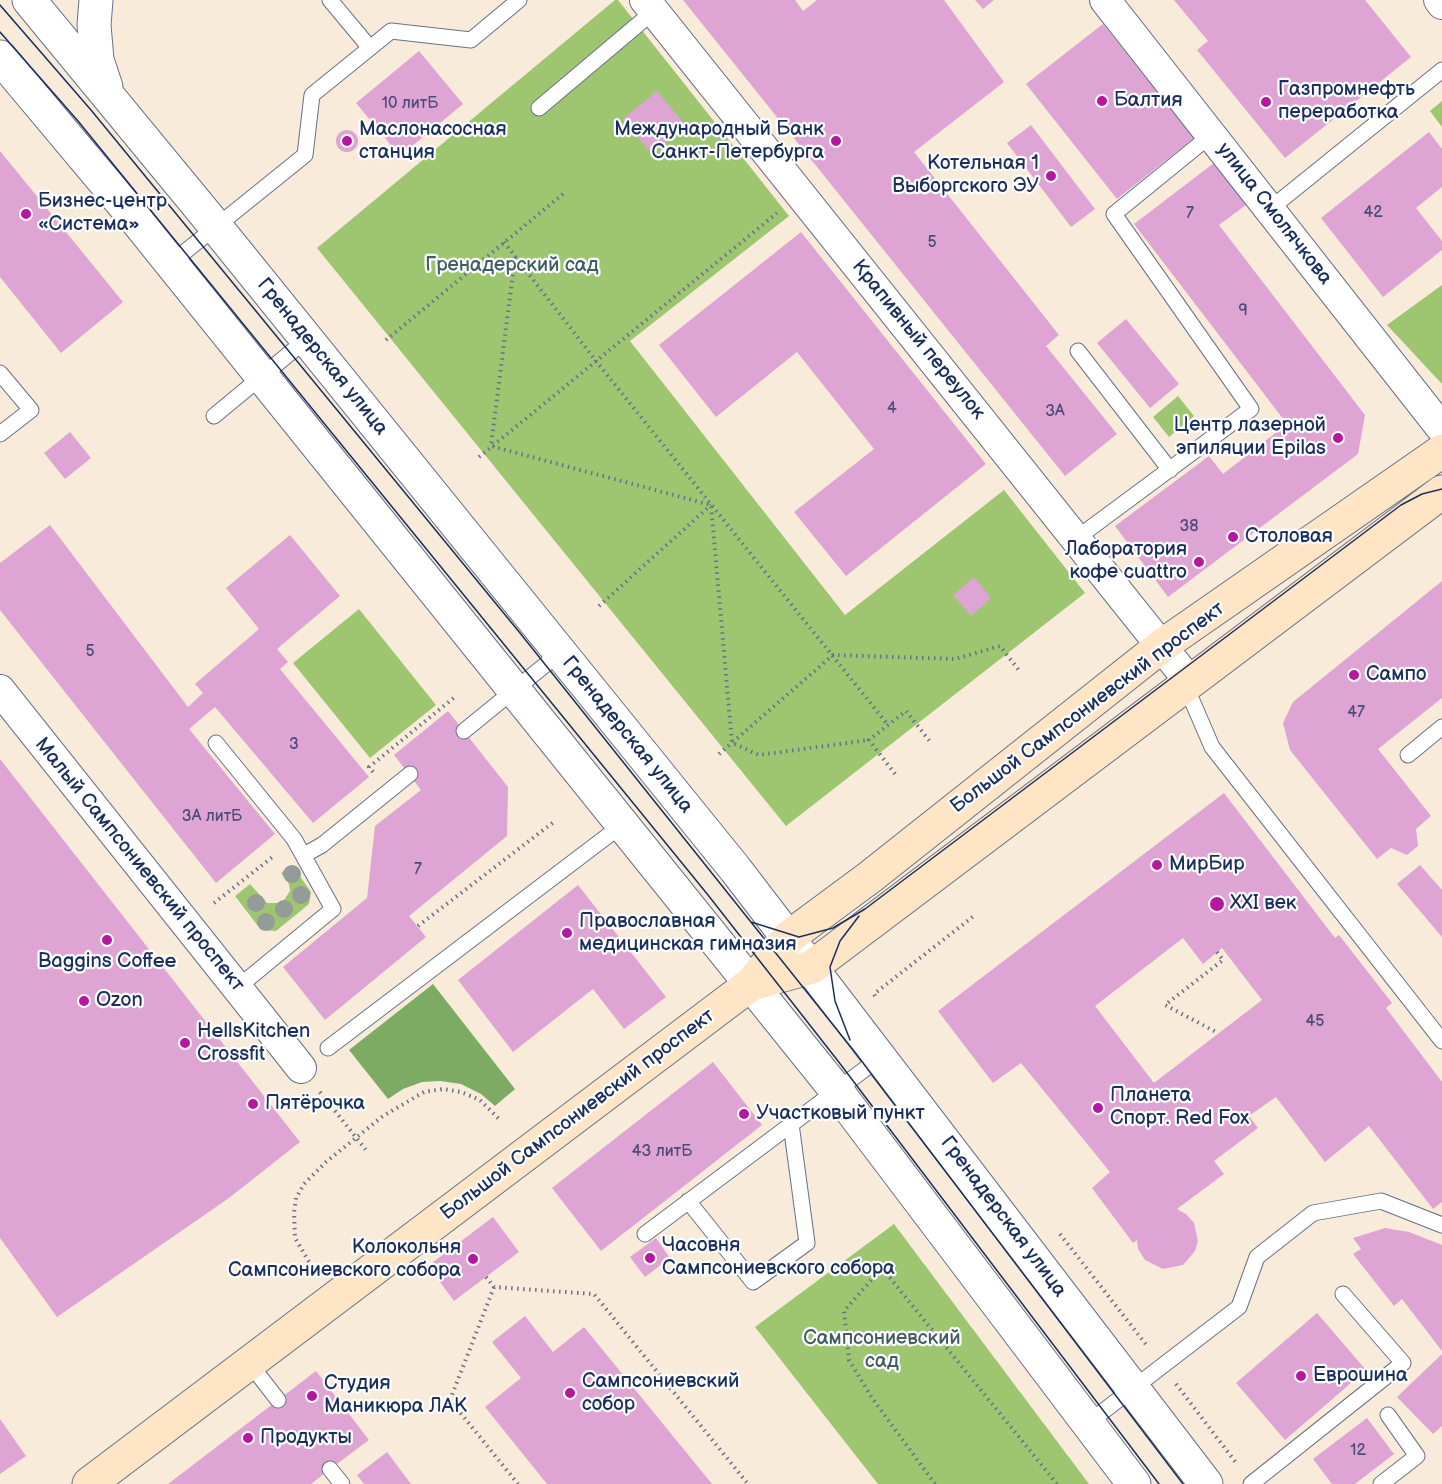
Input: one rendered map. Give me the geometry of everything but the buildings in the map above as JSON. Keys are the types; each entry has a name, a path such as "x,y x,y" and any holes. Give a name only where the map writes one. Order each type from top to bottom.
{"main road":[{"name":"Большой Сампсониевский проспект","path":"89,1484 751,984 789,937 870,877 1163,645 1442,451"},
{"name":"Большой Сампсониевский проспект","path":"751,984 812,967 1442,492"}],"street":[{"name":"Гренадерская улица","path":"29,0 109,94 789,937 1206,1484"},
{"path":"96,0 94,24 97,60 109,94"},
{"name":"улица Смолячкова","path":"1105,0 1442,429"},
{"name":"Крапивный переулок","path":"650,6 1163,645 1190,682"},
{"path":"0,57 171,263 836,1090 1134,1484"},
{"path":"0,93 37,99"},
{"name":"Малый Сампсониевский проспект","path":"0,690 301,1068"}],"lane":[{"path":"330,0 370,48"},
{"path":"171,263 305,155 312,95 392,31 471,40 519,0"},
{"path":"539,108 650,6"},
{"path":"1270,209 1442,70"},
{"path":"1077,538 1251,409 1114,214 1212,135"},
{"path":"214,416 307,339"},
{"path":"1078,351 1170,470"},
{"path":"0,373 31,410 0,434"},
{"path":"464,731 561,652"},
{"path":"1190,682 1190,696 1212,747 1442,1041"},
{"path":"1408,755 1442,727"},
{"path":"216,743 294,839 333,909 237,988"},
{"path":"304,855 322,845 410,774"},
{"path":"328,1048 622,825"},
{"path":"645,1234 881,1057"},
{"path":"688,1202 753,1282 807,1243 792,1124"},
{"path":"1088,1423 1239,1307 1257,1257 1313,1213 1381,1201 1442,1225"},
{"path":"1251,1484 1403,1363 1343,1294"},
{"path":"250,1364 278,1400"},
{"path":"1381,1484 1417,1456 1388,1415"}],"path":[{"path":"386,340 563,194"},
{"path":"479,457 800,194"},
{"path":"504,242 596,361 888,725"},
{"path":"491,446 515,257"},
{"path":"491,446 711,505"},
{"path":"599,606 711,505"},
{"path":"711,505 732,743"},
{"path":"719,754 833,655 955,659 1000,646 1021,673"},
{"path":"389,791 369,767 456,696"},
{"path":"732,743 759,755 869,740 906,711 932,744"},
{"path":"869,740 895,774"},
{"path":"418,926 555,821"},
{"path":"214,903 294,839"},
{"path":"874,994 975,915"},
{"path":"1217,952 1223,960 1165,1005 1218,1033"},
{"path":"301,1068 366,1150"},
{"path":"315,1273 295,1238 296,1198 313,1173 404,1102 424,1092 443,1089 461,1092 480,1100 501,1121"},
{"path":"935,1484 872,1398 849,1360 844,1311 882,1268 1058,1484"},
{"path":"486,1277 494,1287 594,1294 748,1484"},
{"path":"494,1287 450,1400 518,1484"}],"green space":[{"name":"Гренадерский сад","path":"615,0 618,0 789,216 630,341 845,615 1004,490 1085,593 786,826 317,248"},
{"path":"1442,101 1442,127 1430,111"},
{"path":"1442,285 1442,384 1387,325"},
{"path":"1178,396 1194,416 1169,437 1153,417"},
{"path":"359,609 436,705 370,758 293,663"},
{"path":"292,865 311,892 309,904 276,931 261,930 235,896 250,884 267,903 282,903 290,891 289,884 281,873"},
{"path":"433,984 515,1089 495,1106 481,1094 461,1084 440,1081 422,1082 403,1089 388,1099 349,1050"},
{"name":"Сампсониевский сад","path":"894,1224 1089,1484 878,1484 755,1327"}],"tram line":[{"path":"0,5 91,110 520,633 854,1051 1183,1484"},
{"path":"0,32 78,121 708,895 838,1061 1159,1484"},
{"path":"751,922 799,937 833,928 865,909 1401,505 1422,494 1442,489"},
{"path":"850,1040 835,1001 830,967 840,941 859,916"}],"place":[{"name":"Балтия","path":"1102,101"},
{"name":"Газпромнефть переработка","path":"1266,102"},
{"name":"Маслонасосная станция","path":"347,141"},
{"name":"Международный Банк Санкт-Петербурга","path":"836,141"},
{"name":"Котельная 1 Выборгского ЭУ","path":"1051,176"},
{"name":"Бизнес-центр «Система»","path":"26,214"},
{"name":"Центр лазерной эпиляции Epilas","path":"1338,438"},
{"name":"Столовая","path":"1233,537"},
{"name":"Лаборатория кофе cuattro","path":"1199,562"},
{"name":"Сампо","path":"1354,675"},
{"name":"МирБир","path":"1157,865"},
{"name":"XXI век","path":"1217,904"},
{"name":"Православная медицинская гимназия","path":"567,933"},
{"name":"Baggins Coffee","path":"107,940"},
{"name":"Ozon","path":"84,1001"},
{"name":"HellsKitchen Crossfit","path":"185,1043"},
{"name":"Пятёрочка","path":"253,1104"},
{"name":"Планета Спорт. Red Fox","path":"1098,1108"},
{"name":"Участковый пункт","path":"744,1114"},
{"name":"Часовня Сампсониевского собора","path":"650,1258"},
{"name":"Колокольня Сампсониевского собора","path":"473,1259"},
{"name":"Еврошина","path":"1301,1376"},
{"name":"Сампсониевский собор","path":"570,1393"},
{"name":"Студия Маникюра ЛАК","path":"312,1396"},
{"name":"Продукты","path":"248,1438"}]}
